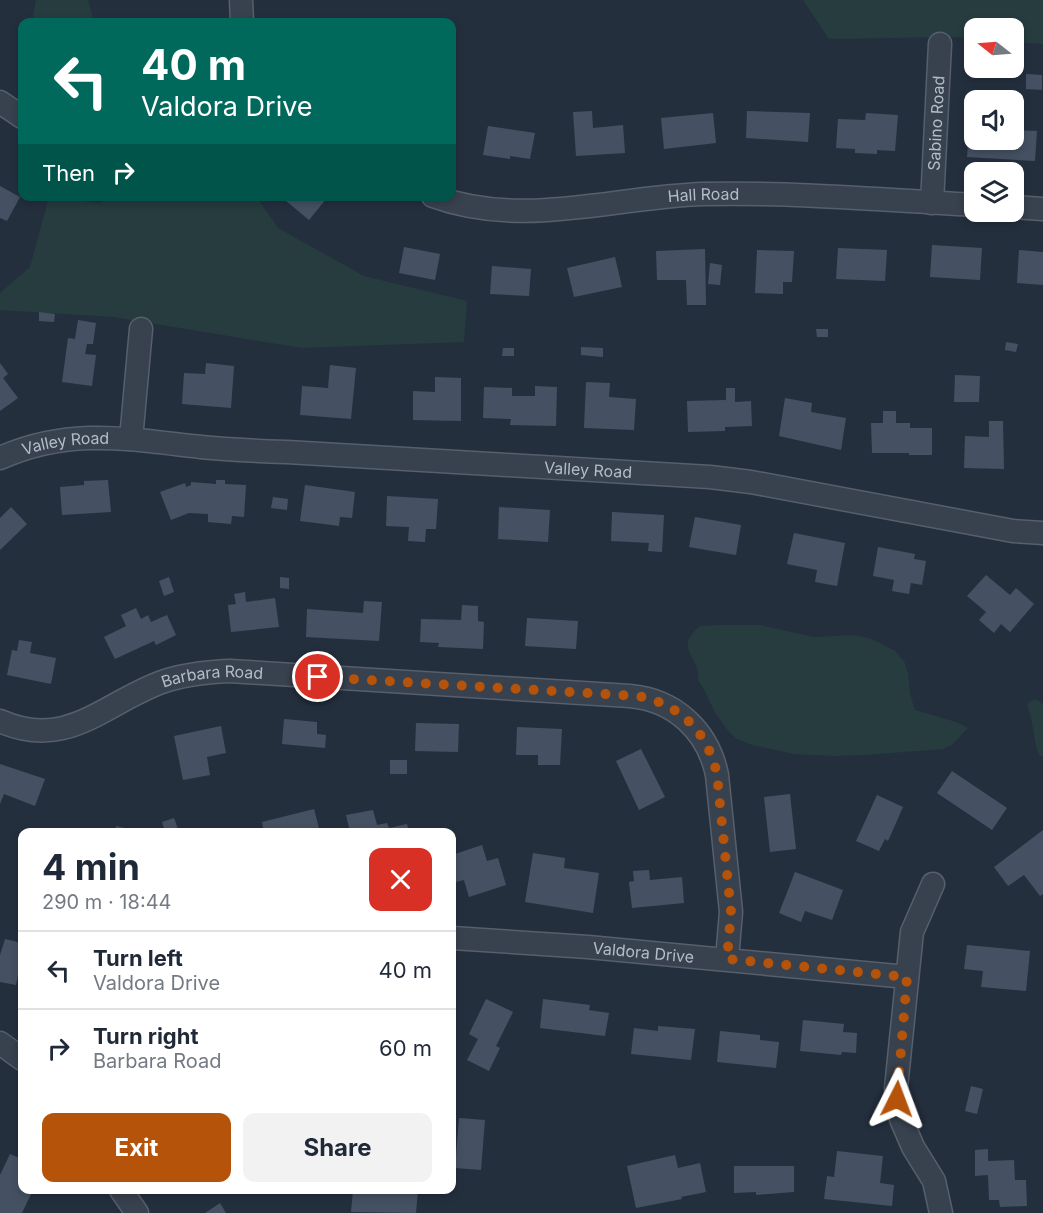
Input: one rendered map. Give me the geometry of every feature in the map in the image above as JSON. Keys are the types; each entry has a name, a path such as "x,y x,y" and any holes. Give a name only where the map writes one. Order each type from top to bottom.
{"street":[{"path":"241,0 242,18"},
{"name":"Sabino Road","path":"932,203 940,44"},
{"path":"0,102 18,114"},
{"name":"Hall Road","path":"452,201 487,210 537,212 669,197 735,193 964,204"},
{"path":"1024,208 1043,209"},
{"name":"Valley Road","path":"131,439 141,329"},
{"name":"Valley Road","path":"0,458 34,445 72,438 101,437 216,448 721,478 1013,531 1043,534"},
{"name":"Barbara Road","path":"0,721 29,730 63,729 87,721 163,681 184,676 230,671 630,696 653,700 675,710 693,726 703,738 713,760 717,775 731,912 727,959"},
{"path":"933,884 912,932 897,1099 908,1138 934,1181 940,1213"},
{"name":"Valdora Drive","path":"456,939 554,944 907,977"},
{"path":"0,1043 18,1056"},
{"path":"124,1194 136,1213"}],"green space":[{"path":"36,0 88,0 93,18 33,18"},
{"path":"803,0 1043,0 1043,44 1024,43 1024,18 964,18 964,38 829,39"},
{"path":"48,201 99,203 104,201 259,201 278,228 364,276 467,301 464,342 302,348 113,317 0,310 0,293 30,267"},
{"path":"760,625 814,637 854,635 872,639 895,651 904,661 915,710 956,722 968,728 952,745 943,749 865,755 794,754 752,745 737,739 728,731 714,711 698,680 696,665 688,647 692,634 700,626"},
{"path":"1038,700 1043,705 1043,756 1040,756 1038,752 1027,704"}],"building":[{"path":"1026,74 1042,75 1042,90 1026,89"},
{"path":"592,111 593,128 623,125 625,153 576,156 573,112"},
{"path":"747,111 810,113 808,142 746,138"},
{"path":"713,113 716,143 664,149 661,118"},
{"path":"866,113 898,115 895,151 877,150 877,154 855,153 855,149 836,148 838,119 865,120"},
{"path":"488,126 535,133 530,159 483,155"},
{"path":"1024,130 1037,131 1035,161 967,157 967,150 1024,150"},
{"path":"0,186 18,196 18,201 7,221 0,218"},
{"path":"286,201 325,201 309,220"},
{"path":"932,245 982,248 980,280 930,277"},
{"path":"404,247 440,254 435,280 399,273"},
{"path":"838,248 887,250 885,281 836,279"},
{"path":"705,249 706,305 687,305 686,280 657,280 656,251"},
{"path":"757,250 794,251 792,282 783,282 783,294 755,293"},
{"path":"1019,250 1043,252 1043,285 1017,283"},
{"path":"615,257 622,287 574,297 567,268"},
{"path":"710,263 722,265 720,285 708,284"},
{"path":"492,266 531,269 529,296 490,294"},
{"path":"39,312 55,314 54,322 39,321"},
{"path":"78,320 96,323 93,344 87,344 85,354 96,355 92,386 62,382 68,338 75,339"},
{"path":"816,329 828,329 828,337 817,337"},
{"path":"1006,342 1018,344 1016,352 1005,350"},
{"path":"581,347 603,348 603,357 581,355"},
{"path":"503,348 514,348 514,356 502,356"},
{"path":"0,363 8,374 3,378 18,398 0,411"},
{"path":"206,363 234,366 231,408 182,404 184,373 205,374"},
{"path":"330,365 356,368 351,419 300,415 302,386 328,388"},
{"path":"955,375 980,376 979,402 954,402"},
{"path":"435,377 461,378 461,421 413,420 413,391 435,392"},
{"path":"586,382 610,383 609,397 636,399 634,430 584,428"},
{"path":"535,386 557,387 556,426 510,425 511,419 483,418 484,387 512,388 512,396 535,396"},
{"path":"726,388 735,388 735,402 751,401 752,426 725,427 725,431 688,432 687,401 726,400"},
{"path":"785,398 812,403 811,412 846,418 841,450 779,436"},
{"path":"883,411 896,411 896,423 910,423 910,428 932,428 932,455 872,453 871,423 883,423"},
{"path":"989,421 1003,421 1004,469 964,468 965,436 989,437"},
{"path":"108,480 111,512 62,515 60,487 84,485 84,481"},
{"path":"216,480 225,480 225,484 246,485 244,517 232,516 231,524 208,522 208,514 189,513 171,520 160,492 185,483 186,487 191,485 191,482 216,484"},
{"path":"305,485 355,492 352,518 340,517 339,526 300,521"},
{"path":"387,496 438,499 436,529 426,529 425,542 408,541 409,527 386,526"},
{"path":"273,497 288,499 287,510 271,508"},
{"path":"11,507 27,524 0,550 0,518"},
{"path":"499,507 550,510 548,542 498,539"},
{"path":"612,512 664,515 662,552 648,551 649,543 611,541"},
{"path":"695,517 741,525 736,555 689,547"},
{"path":"794,533 845,543 837,586 815,582 817,570 787,564"},
{"path":"878,547 915,554 914,559 926,561 922,585 911,583 909,594 892,591 894,580 873,576"},
{"path":"986,575 1010,595 1016,588 1034,604 1010,632 1001,624 994,633 979,620 986,612 967,596"},
{"path":"169,577 174,592 164,596 159,581"},
{"path":"280,577 289,578 289,589 280,588"},
{"path":"245,592 246,602 275,598 279,627 231,632 228,605 236,604 234,594"},
{"path":"364,601 382,602 379,641 306,637 307,609 363,613"},
{"path":"462,605 478,606 478,621 484,622 483,649 438,647 439,643 420,642 421,619 461,620"},
{"path":"136,608 141,619 148,615 151,622 167,615 176,635 156,645 154,641 115,659 104,637 126,626 121,615"},
{"path":"527,618 578,621 576,649 525,646"},
{"path":"19,640 32,642 30,653 56,658 51,684 7,675 12,650 17,651"},
{"path":"284,719 317,722 317,734 326,735 325,748 282,744"},
{"path":"416,723 459,724 458,752 415,751"},
{"path":"221,726 226,753 207,757 210,775 183,780 174,736"},
{"path":"517,727 562,729 560,765 538,765 538,755 516,755"},
{"path":"641,749 665,797 639,810 616,761"},
{"path":"390,760 407,760 407,774 390,774"},
{"path":"0,764 45,779 35,806 4,794 0,804"},
{"path":"952,771 1007,808 992,830 937,793"},
{"path":"790,794 796,849 770,852 764,797"},
{"path":"877,795 903,807 888,841 885,839 879,851 856,841"},
{"path":"314,809 319,828 263,828 262,822"},
{"path":"373,810 377,825 387,823 389,828 349,828 346,815"},
{"path":"174,818 178,828 164,828 162,822"},
{"path":"407,824 408,828 389,828"},
{"path":"1043,830 1043,894 1040,896 1024,875 1008,886 994,867"},
{"path":"482,845 487,861 498,858 506,885 469,897 464,880 456,882 456,854"},
{"path":"533,853 565,858 564,868 599,873 593,913 525,902"},
{"path":"649,870 650,880 682,877 684,903 632,908 629,882 634,881 633,871"},
{"path":"795,872 843,890 832,920 805,911 801,922 779,913"},
{"path":"5,939 18,942 16,985 0,982 0,955"},
{"path":"967,945 1030,951 1026,991 981,987 983,971 964,969"},
{"path":"486,999 513,1012 496,1046 500,1048 489,1071 467,1060 478,1039 469,1034"},
{"path":"543,999 590,1005 589,1010 609,1013 605,1036 540,1028"},
{"path":"803,1020 844,1024 843,1032 857,1033 856,1053 842,1052 841,1055 800,1051"},
{"path":"658,1026 695,1029 691,1060 631,1054 634,1028 658,1031"},
{"path":"720,1031 760,1035 760,1040 779,1042 776,1068 717,1062"},
{"path":"971,1086 983,1089 977,1114 965,1111"},
{"path":"459,1118 485,1120 481,1170 456,1168"},
{"path":"988,1149 988,1161 1014,1160 1015,1180 1026,1180 1027,1206 1000,1207 999,1200 989,1200 988,1175 975,1176 975,1150"},
{"path":"837,1151 883,1156 880,1183 894,1185 892,1206 824,1199 827,1176 834,1177"},
{"path":"10,1154 18,1157 18,1194 31,1194 22,1213 0,1213 0,1175"},
{"path":"675,1155 678,1168 700,1163 706,1192 636,1208 627,1166"},
{"path":"734,1166 794,1166 794,1192 756,1195 756,1192 734,1193"},
{"path":"353,1194 418,1194 416,1213 351,1212"},
{"path":"220,1203 226,1213 205,1213"}],"route":[{"path":"318,677 637,696 668,706 681,715 703,738 717,775 731,912 727,959 907,977 896,1088 897,1099"}]}
